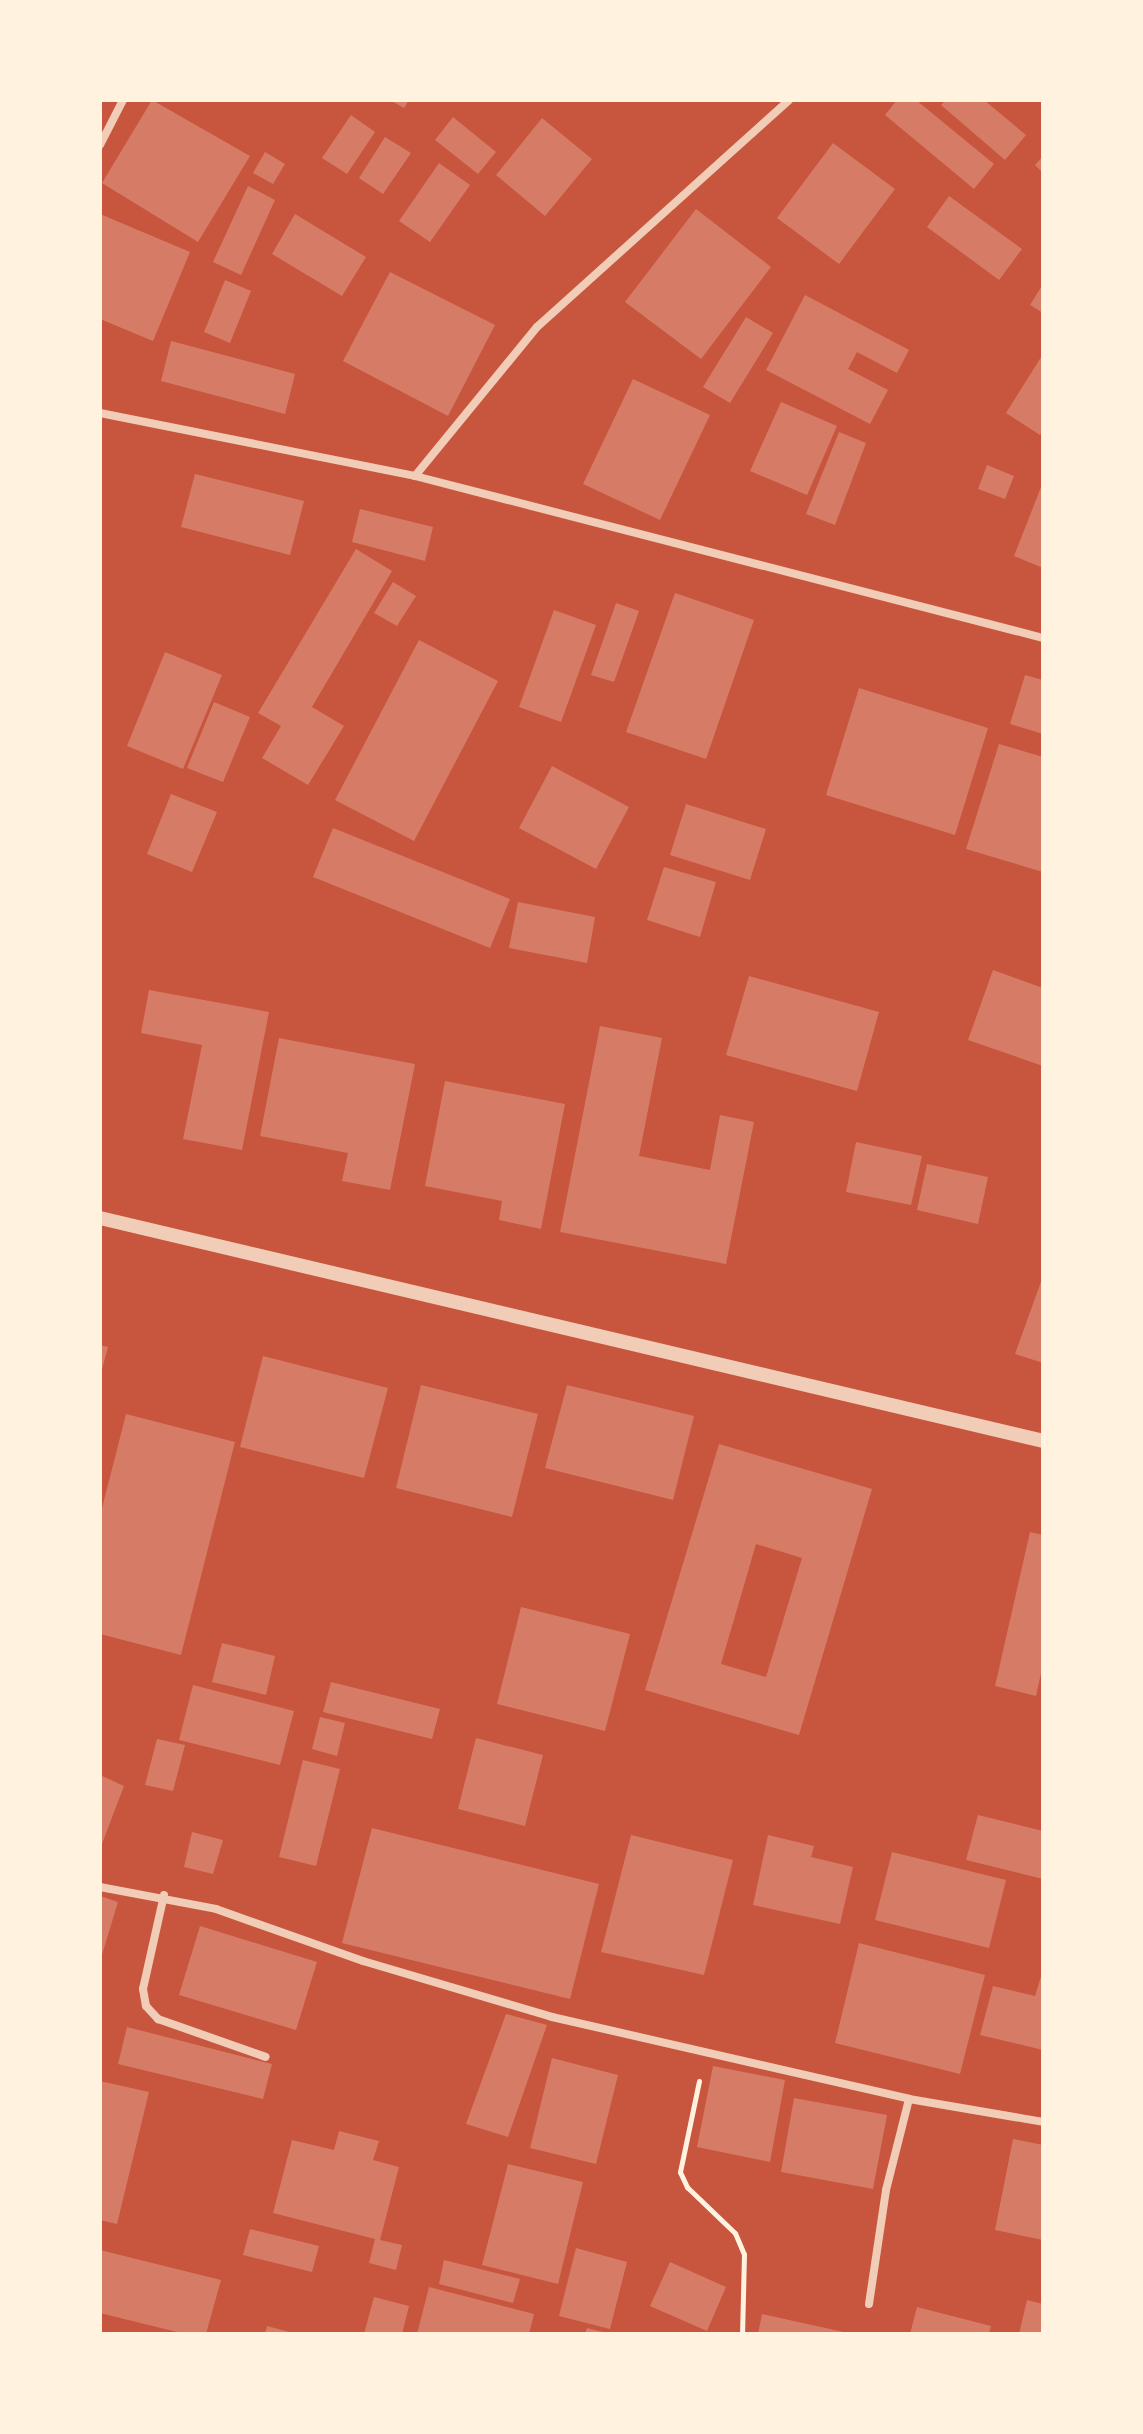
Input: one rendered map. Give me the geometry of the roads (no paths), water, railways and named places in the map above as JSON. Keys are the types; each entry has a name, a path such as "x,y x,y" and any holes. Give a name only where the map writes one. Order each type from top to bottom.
{"street":[{"path":"100,145 123,100"},
{"path":"415,476 537,327 789,100"},
{"path":"100,413 415,476 1043,638"},
{"path":"100,1218 1043,1441"},
{"path":"100,1887 164,1895 552,2017 909,2099 1043,2122"},
{"path":"164,1895 143,1989 146,2006 158,2019 266,2057"},
{"path":"869,2304 886,2190 909,2099"}]}
